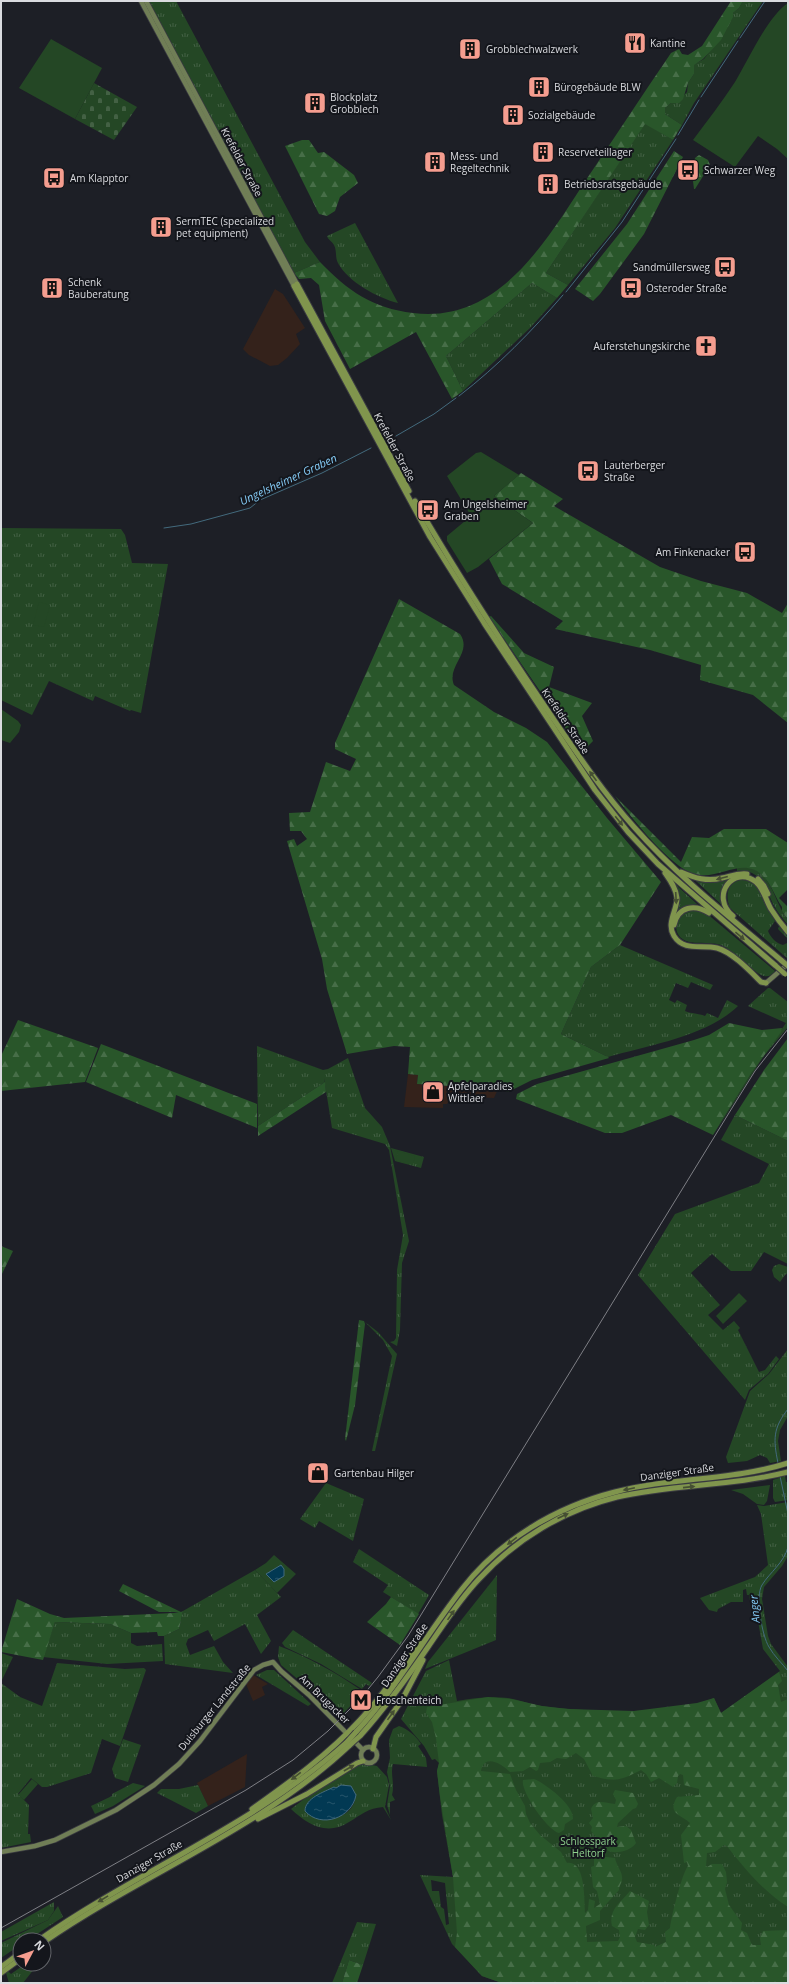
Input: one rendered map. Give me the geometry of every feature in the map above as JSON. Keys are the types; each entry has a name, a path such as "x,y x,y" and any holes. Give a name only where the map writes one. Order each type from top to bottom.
{"highway":[{"name":"Krefelder Straße","path":"296,285 430,537 480,617 600,797 628,832 658,864"},
{"name":"Krefelder Straße","path":"296,285 413,498 446,554 510,654 616,808 653,848 677,871 743,928"},
{"path":"658,864 787,975"},
{"path":"658,864 672,883 676,893 676,903 671,926 672,932 678,941 689,947 721,950 761,982 768,982"},
{"path":"677,871 705,880 722,878 739,873 752,876 764,886 774,908 788,927"},
{"path":"788,932 771,909 757,882 744,877 736,878 729,882 723,896 725,907 743,928 788,965"},
{"path":"722,920 704,910 693,907 684,909 678,915 674,927 677,935 684,942 695,945 712,944 722,947 768,982"},
{"name":"Danziger Straße","path":"358,1734 389,1694 434,1627 463,1588 492,1557 527,1530 575,1505 622,1490 765,1469 786,1464"},
{"name":"Danziger Straße","path":"52,1937 112,1900 253,1818 303,1784 358,1734 385,1707 458,1604 478,1580 496,1561 528,1536 559,1518 597,1503 633,1494 766,1477 788,1472"},
{"path":"246,1817 247,1812 321,1757 347,1733 374,1704 431,1628 434,1627"},
{"path":"373,1749 376,1736 408,1690 428,1652 428,1647"},
{"name":"Danziger Straße","path":"51,1932 127,1884 246,1817 289,1788 348,1743"},
{"path":"253,1818 258,1819 296,1800 357,1763 364,1761"},
{"path":"1,1967 12,1959"},
{"path":"1,1974 12,1965"}],"main road":[{"name":"Krefelder Straße","path":"141,1 296,285"},
{"name":"Krefelder Straße","path":"146,1 296,285"},
{"path":"768,982 788,965"},
{"name":"Am Brugacker","path":"273,1662 280,1671 310,1695 363,1750"},
{"name":"Duisburger Landstraße","path":"1,1852 35,1846 55,1840 116,1810 154,1785 179,1764 200,1741 254,1670 273,1662"},
{"path":"368,1748 373,1749 376,1752 376,1759 371,1763 364,1761 361,1755 363,1750 368,1748"}],"shaded area":[{"path":"275,289 283,294 305,328 296,334 300,344 278,365 270,366 249,355 243,349"},
{"path":"408,1074 418,1075 417,1084 498,1089 494,1098 452,1096 447,1104 443,1104 443,1108 404,1107"},
{"path":"253,1675 268,1684 262,1687 265,1695 253,1701 246,1684"},
{"path":"247,1754 245,1787 208,1806 197,1783"}],"green space":[{"path":"149,1 176,1 305,242 320,262 294,273"},
{"path":"731,1 743,1 739,8 733,13 733,17 721,40 703,59 694,65 694,74 688,83 683,99 679,103 671,103 665,108 665,114 682,125 673,140 645,124 546,273 568,285 557,298 532,283 446,356 463,391 452,399 416,332 350,369 325,321 319,285 311,278 299,279 294,273 320,262 351,290 385,307 413,313 444,313 471,305 496,291 518,272 538,250 556,226 671,53 679,49 682,54 688,55 702,46"},
{"path":"743,1 763,1 694,103 682,125 665,114 665,108 671,103 676,103 687,92 688,83 694,74 693,65 704,59 713,47 733,13 739,8"},
{"path":"788,3 788,159 777,149 758,136 735,167 693,140 735,82 765,29 780,10"},
{"path":"51,39 102,68 75,119 19,88"},
{"path":"94,83 137,107 114,140 75,119"},
{"path":"645,123 673,140 615,228 568,285 546,273"},
{"path":"302,140 309,140 318,153 324,152 354,175 358,183 340,197 335,211 327,216 319,214 285,146"},
{"path":"674,151 683,157 644,234 600,294 593,301 575,289 627,224"},
{"path":"699,155 708,160 710,165 694,189 692,173 695,158"},
{"path":"355,223 398,303 373,293 356,283 338,263 335,247 327,236"},
{"path":"532,283 557,298 530,328 463,391 446,356"},
{"path":"481,452 519,475 494,496 533,523 478,567 467,573 447,541 447,536 471,516 447,476 476,453"},
{"path":"521,473 563,499 554,506 660,567 701,581 747,593 782,613 788,603 788,723 753,695 700,680 701,665 650,650 555,629 563,621 502,584 489,559 533,523 494,496"},
{"path":"1,528 121,529 125,535 132,563 168,564 141,713 130,711 95,696 93,701 49,681 32,715 1,700"},
{"path":"399,599 460,634 463,641 463,647 462,653 453,672 452,678 454,685 494,712 526,728 547,742 607,818 661,882 620,945 591,967 561,1034 609,1058 532,1080 508,1092 498,1089 417,1084 418,1075 408,1074 410,1047 394,1046 347,1054 327,989 322,959 287,841 294,839 297,846 307,839 301,831 290,831 289,813 310,812 326,762 350,771 356,759 335,749 335,743"},
{"path":"39,602 50,605 44,627 33,625"},
{"path":"491,616 524,653 554,667 549,687 592,703 582,716 593,741 582,752 489,617"},
{"path":"1,709 18,721 21,725 19,732 10,743 1,740"},
{"path":"615,796 681,862 692,837 709,838 724,829 766,829 788,843 788,889 779,898 788,907 788,920 782,911 782,907 771,887 763,876 755,870 737,868 709,875 699,875 689,872 659,848"},
{"path":"737,867 749,867 764,877 770,885 788,920 788,925 775,907 761,880 752,873 737,871"},
{"path":"734,877 727,882 722,889 722,905 695,880"},
{"path":"740,880 748,881 759,888 775,921 768,931 772,938 776,942 783,945 787,943 787,938 778,929 779,926 788,936 788,959 730,908 728,903 728,891 732,884"},
{"path":"675,884 697,904 684,907 675,915 678,894"},
{"path":"695,909 705,912 775,971 773,974 767,976 761,975 725,947 713,943 685,941 680,937 676,929 678,920 686,911"},
{"path":"620,945 713,985 710,990 691,982 688,988 676,983 669,1000 675,1003 677,1000 687,1005 685,1011 705,1016 707,1013 718,1018 727,1000 738,1006 711,1025 694,1032 659,1044 608,1057 561,1034 591,967"},
{"path":"768,988 788,1002 788,1027 763,1057 713,1136 752,1072 786,1023 748,1006"},
{"path":"18,1020 98,1048 85,1082 1,1091 1,1056"},
{"path":"729,1023 762,1030 782,1028 781,1032 752,1072 713,1135 671,1115 622,1133 605,1133 516,1099 517,1094 537,1084 694,1040 709,1035"},
{"path":"788,1038 788,1141 735,1115 764,1070"},
{"path":"101,1044 257,1104 257,1128 176,1095 172,1118 86,1082"},
{"path":"257,1046 323,1070 328,1069 348,1058 365,1108 382,1127 390,1146 409,1241 402,1263 400,1330 397,1346 390,1342 394,1341 396,1338 397,1270 403,1235 389,1150 385,1144 332,1128 325,1082 258,1126"},
{"path":"325,1082 326,1092 258,1136 258,1126"},
{"path":"735,1115 788,1141 788,1264 764,1252 751,1271 731,1271 712,1254 691,1273 720,1305 708,1315 723,1330 734,1321 740,1328 738,1330 759,1372 765,1370 776,1356 779,1359 768,1374 749,1390 745,1400 638,1275 675,1214 759,1183 769,1164 721,1140"},
{"path":"391,1148 424,1157 421,1168 395,1161"},
{"path":"398,1151 415,1156 413,1165 396,1161"},
{"path":"1,1246 13,1251 1,1276"},
{"path":"779,1264 788,1267 788,1273 780,1282 774,1277 772,1270 774,1266"},
{"path":"739,1293 747,1301 723,1324 716,1316"},
{"path":"359,1320 364,1321 365,1324 355,1405 346,1441 345,1439"},
{"path":"365,1322 378,1332 397,1354 375,1451 372,1451 392,1356 383,1340"},
{"path":"788,1349 788,1416 780,1430 778,1441 781,1461 770,1463 767,1458 760,1455 747,1461 728,1463 726,1457 750,1391 769,1374"},
{"path":"785,1476 786,1482 788,1482 788,1500 775,1502 773,1498 773,1480"},
{"path":"326,1483 364,1499 353,1541 319,1521 315,1528 300,1519"},
{"path":"770,1485 767,1501 764,1505 757,1504 743,1494 731,1490"},
{"name":"Schlosspark Heltorf","path":"788,1502 788,1556 782,1566 764,1587 762,1599 768,1636 771,1644 788,1667 788,1983 502,1983 482,1976 452,1944 420,1875 453,1877 442,1815 437,1771 439,1763 435,1759 432,1760 424,1746 401,1719 426,1671 449,1660 457,1701 502,1697 541,1706 559,1708 629,1711 676,1708 697,1704 714,1698 721,1713 780,1671 763,1649 755,1604 753,1600 750,1600 749,1595 747,1595 746,1589 743,1590 743,1602 731,1602 718,1609 717,1612 709,1610 700,1598 755,1577 768,1565 761,1514 757,1505 764,1506","holes":["431,1880 445,1883 449,1924 446,1925 444,1909 441,1907 439,1891 432,1891"]},
{"path":"359,1549 429,1595 418,1614 383,1592 388,1585 353,1562"},
{"path":"274,1555 296,1574 277,1593 255,1570 266,1563"},
{"path":"255,1570 281,1597 257,1615 271,1641 261,1654 245,1624 214,1641 208,1630 188,1639 186,1644 190,1655 214,1646 223,1662 233,1673 165,1664 164,1636 179,1629 183,1611"},
{"path":"497,1575 496,1640 425,1669 428,1662"},
{"path":"123,1584 181,1612 183,1611 179,1629 164,1636 158,1636 157,1632 131,1633 110,1624 55,1622 43,1660 1,1652 17,1599 50,1614 64,1618 179,1612 159,1612 119,1591"},
{"path":"391,1597 419,1614 400,1645 367,1622 386,1604"},
{"path":"55,1622 110,1624 131,1633 131,1643 137,1646 162,1644 163,1661 107,1664 43,1657"},
{"path":"293,1630 372,1683 369,1686 366,1684 362,1689 321,1664 285,1647 282,1643"},
{"path":"279,1646 311,1660 351,1683 361,1690 356,1695 358,1698 338,1719 307,1687 281,1665 278,1657"},
{"path":"1,1653 13,1657 1,1682"},
{"path":"57,1663 125,1669 144,1668 146,1670 120,1746 102,1739 91,1773 47,1787 42,1787 31,1778 18,1794 29,1805 28,1834 30,1834 31,1842 1,1848 1,1683 20,1697 42,1706"},
{"path":"267,1670 274,1670 311,1704 308,1706 256,1675"},
{"name":"Schlosspark Heltorf","path":"779,1672 782,1681 778,1685 781,1702 788,1699 788,1907 771,1895 747,1871 727,1846 724,1845 715,1852 707,1853 706,1866 707,1867 712,1864 722,1864 726,1872 727,1882 725,1889 729,1905 742,1923 741,1930 747,1933 752,1945 761,1945 760,1938 763,1931 788,1930 788,1983 502,1983 482,1976 455,1947 457,1933 453,1877 440,1796 437,1771 439,1763 436,1738 432,1722 426,1713 427,1707 488,1697 511,1699 542,1706 568,1709 634,1711 697,1703 714,1698 721,1713","holes":["576,1753 584,1759 593,1776 612,1780 628,1776 641,1770 646,1774 651,1782 659,1778 673,1787 677,1783 678,1776 680,1774 683,1775 684,1785 699,1789 699,1795 677,1797 674,1803 673,1807 676,1813 690,1823 681,1835 684,1863 687,1862 688,1866 680,1886 670,1928 665,1932 666,1942 655,1947 654,1945 637,1942 635,1937 638,1929 645,1930 649,1925 647,1912 649,1901 630,1891 616,1907 612,1915 612,1926 619,1930 620,1937 618,1941 587,1942 586,1926 600,1920 600,1911 619,1890 622,1875 615,1858 597,1856 594,1859 594,1866 591,1867 593,1887 597,1891 600,1904 594,1908 595,1901 589,1899 588,1910 585,1913 583,1882 578,1868 573,1864 567,1863 561,1852 540,1835 530,1823 526,1814 525,1806 516,1790 510,1774 481,1771 486,1762 489,1761 498,1763 510,1772 523,1771 530,1767 536,1771 538,1770 540,1763 550,1762 557,1758 566,1759"]},
{"path":"399,1726 409,1731 419,1741 421,1744 418,1746 426,1758 427,1767 393,1764 392,1795 395,1800 390,1802 390,1815 387,1805 390,1786 387,1772 390,1758 389,1740 393,1729"},
{"path":"123,1739 141,1745 128,1782 115,1778 112,1769"},
{"path":"362,1763 377,1766 387,1777 389,1785 385,1807 391,1820 383,1807 369,1810 341,1826 333,1828 318,1827 304,1820 291,1809 308,1796","holes":["336,1788 355,1800 351,1809 347,1812 335,1818 325,1820"]},
{"path":"32,1779 38,1784 24,1800 18,1795"},
{"path":"534,1779 545,1785 558,1796 572,1813 573,1819 565,1824 564,1830 559,1833 554,1831 542,1818 526,1793 523,1780"},
{"path":"133,1783 145,1786 113,1806 95,1814 91,1806 112,1796 112,1794"},
{"path":"198,1785 208,1806 196,1813 157,1793 161,1789 179,1789"},
{"path":"615,1790 633,1793 638,1804 636,1808 618,1823 617,1827 626,1826 631,1830 636,1843 627,1850 618,1852 606,1849 591,1831 592,1827 589,1823 593,1818 591,1809 595,1803 601,1802 615,1804 616,1800 613,1794"},
{"path":"54,1902 54,1911 48,1920 21,1932 12,1932 12,1936 1,1941 1,1932"},
{"path":"58,1906 63,1917 40,1932 23,1932 48,1920"},
{"path":"357,1922 376,1924 363,1965 349,1960 342,1983 332,1983"},
{"path":"12,1938 12,1950 1,1958 1,1943"},
{"path":"349,1960 363,1965 357,1983 342,1983"},
{"path":"8,1971 11,1974 14,1972 32,1972 23,1983 9,1983 6,1973"}],"water":[{"path":"281,1565 284,1569 284,1576 274,1582 266,1574"},
{"path":"341,1785 351,1786 356,1795 349,1810 342,1815 327,1820 319,1819 305,1811 308,1802 316,1796"}],"waterway":[{"name":"Ungelsheimer Graben","path":"740,38 765,1"},
{"name":"Ungelsheimer Graben","path":"701,97 738,41"},
{"name":"Ungelsheimer Graben","path":"678,135 699,100"},
{"name":"Ungelsheimer Graben","path":"566,292 622,222 676,139"},
{"name":"Ungelsheimer Graben","path":"459,396 514,348 563,295"},
{"name":"Ungelsheimer Graben","path":"396,436 434,414 456,398"},
{"name":"Ungelsheimer Graben","path":"164,528 191,524 250,508 260,500 322,473 371,448"},
{"name":"Anger","path":"778,1463 775,1447 777,1428 779,1422 788,1409"},
{"name":"Anger","path":"780,1476 788,1514"},
{"name":"Anger","path":"788,1547 780,1563 762,1585 759,1598 760,1616 766,1642 788,1671"}],"tram line":[{"path":"1,1928 246,1790 293,1760 328,1731 360,1699 408,1636 755,1071 788,1029"}],"place":[{"name":"Kantine","path":"635,43"},
{"name":"Grobblechwalzwerk","path":"470,49"},
{"name":"Bürogebäude BLW","path":"539,87"},
{"name":"Blockplatz Grobblech","path":"315,103"},
{"name":"Sozialgebäude","path":"513,115"},
{"name":"Reserveteillager","path":"543,152"},
{"name":"Mess- und Regeltechnik","path":"435,162"},
{"name":"Schwarzer Weg","path":"688,170"},
{"name":"Am Klapptor","path":"54,178"},
{"name":"Betriebsratsgebäude","path":"548,184"},
{"name":"SermTEC (specialized pet equipment)","path":"161,227"},
{"name":"Sandmüllersweg","path":"725,267"},
{"name":"Schenk Bauberatung","path":"52,288"},
{"name":"Osteroder Straße","path":"631,288"},
{"name":"Auferstehungskirche","path":"706,346"},
{"name":"Lauterberger Straße","path":"588,471"},
{"name":"Am Ungelsheimer Graben","path":"428,510"},
{"name":"Am Finkenacker","path":"745,552"},
{"name":"Apfelparadies Wittlaer","path":"433,1092"},
{"name":"Gartenbau Hilger","path":"318,1473"},
{"name":"Froschenteich","path":"361,1700"}]}
